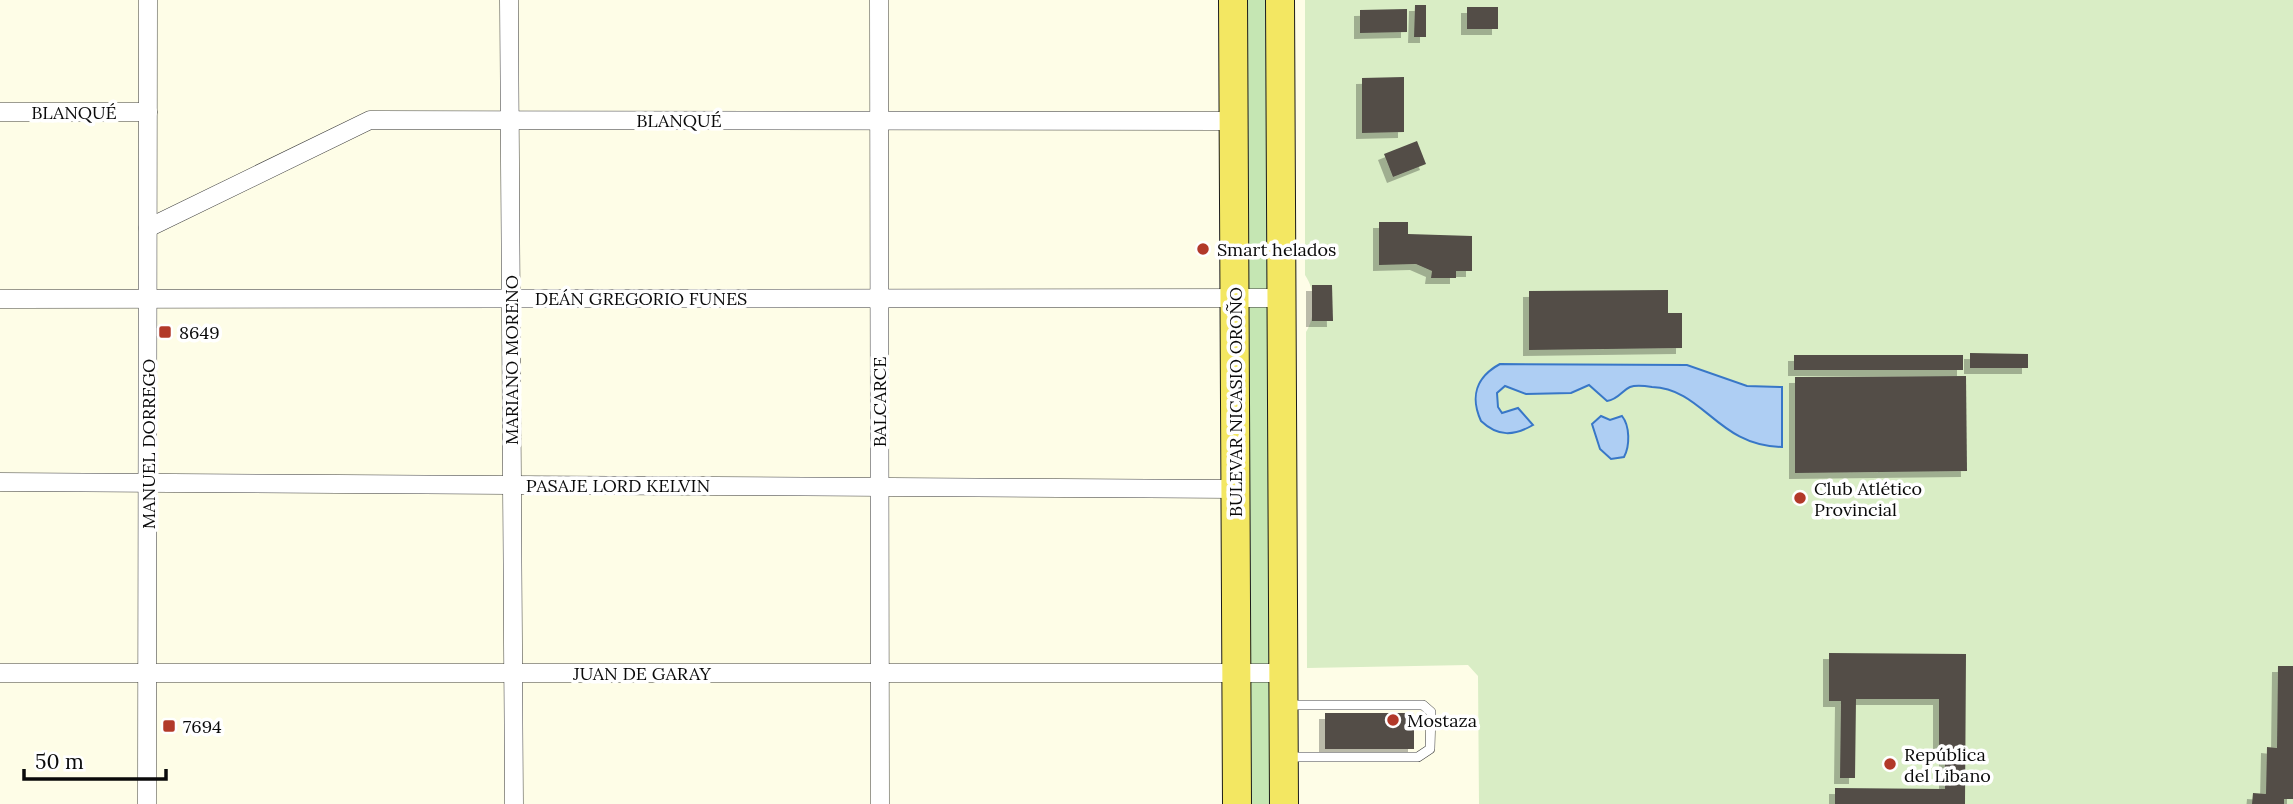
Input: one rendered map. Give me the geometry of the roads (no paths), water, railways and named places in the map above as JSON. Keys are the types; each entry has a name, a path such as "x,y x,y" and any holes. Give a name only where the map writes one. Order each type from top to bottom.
{"main road":[{"name":"BULEVAR NICASIO OROÑO","path":"1233,0 1237,804"},
{"path":"1280,0 1284,804"}],"street":[{"name":"MANUEL DORREGO","path":"147,804 148,0"},
{"name":"MARIANO MORENO","path":"509,0 514,804"},
{"name":"BALCARCE","path":"879,0 880,804"},
{"name":"BLANQUÉ","path":"0,112 148,112"},
{"name":"BLANQUÉ","path":"148,228 370,120 1234,121"},
{"name":"DEÁN GREGORIO FUNES","path":"0,299 1282,298"},
{"name":"PASAJE LORD KELVIN","path":"0,482 1236,489"},
{"name":"JUAN DE GARAY","path":"0,673 1283,673"}],"lane":[{"path":"1283,705 1423,705 1431,712 1430,749 1418,757 1283,757"}],"water":[{"path":"1500,364 1687,365 1747,386 1782,387 1782,447 1760,444 1742,437 1685,397 1670,390 1644,386 1630,387 1607,401 1589,385 1571,393 1526,394 1505,386 1497,393 1498,407 1502,413 1518,408 1533,425 1513,433 1500,432 1481,421 1476,396 1477,388 1485,375"},
{"path":"1601,416 1610,420 1622,416 1625,420 1628,436 1624,457 1611,459 1600,449 1592,424"}],"place":[{"name":"Smart helados","path":"1203,249"},
{"name":"8649","path":"165,332"},
{"name":"Club Atlético Provincial","path":"1800,498"},
{"name":"Mostaza","path":"1393,720"},
{"name":"7694","path":"169,726"},
{"name":"República del Libano","path":"1890,764"}]}
